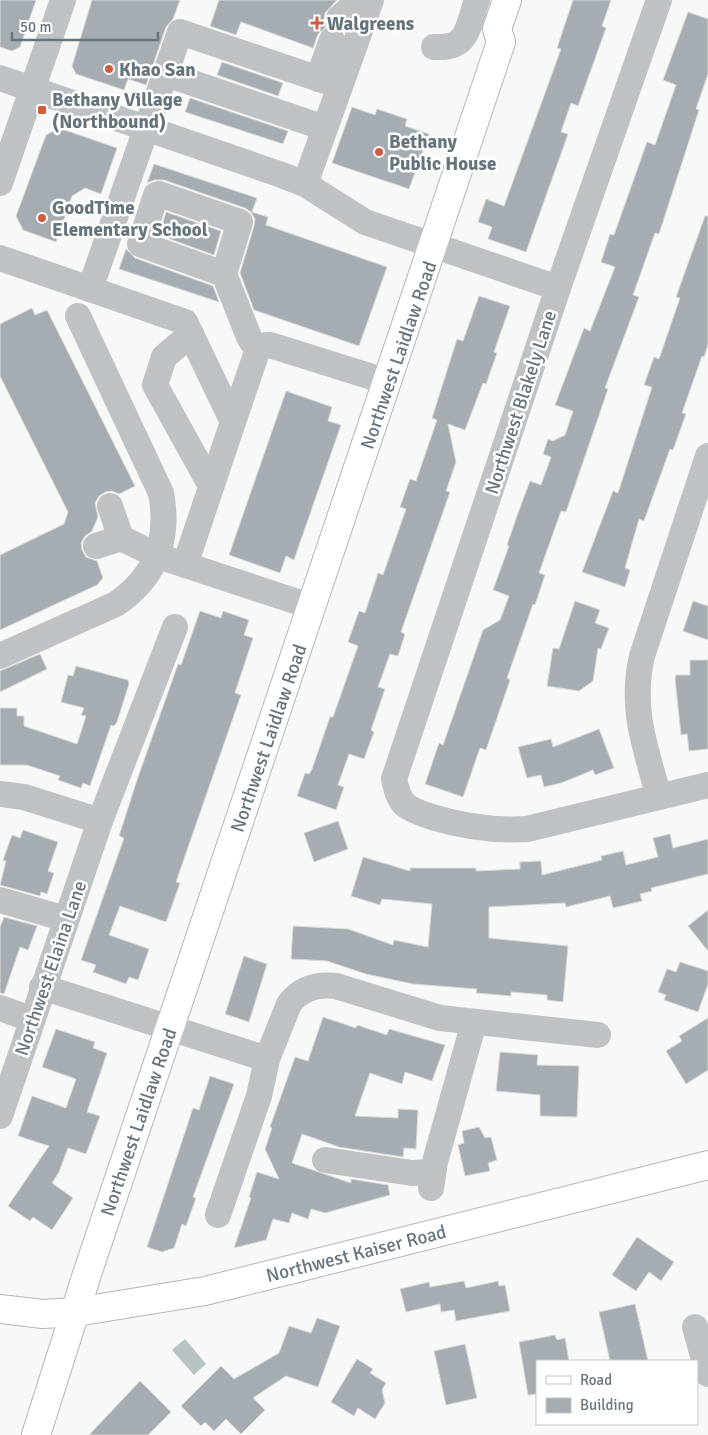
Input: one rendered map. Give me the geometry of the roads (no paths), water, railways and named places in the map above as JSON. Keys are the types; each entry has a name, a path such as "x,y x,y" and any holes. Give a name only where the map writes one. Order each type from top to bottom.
{"main road":[{"name":"Northwest Laidlaw Road","path":"36,1435 501,42 497,29 507,0"},
{"name":"Northwest Laidlaw Road","path":"501,42 515,33 526,0"},
{"name":"Northwest Kaiser Road","path":"0,1309 43,1314 76,1312 205,1291 708,1165"}],"street":[{"path":"0,183 63,0"},
{"path":"305,184 325,128 336,29 353,6 369,0"},
{"path":"329,82 369,0"},
{"path":"434,47 454,46 461,42 477,0"},
{"name":"Northwest Blakely Lane","path":"659,0 558,288 394,779 397,792 405,804 416,812 456,824 498,831 528,829 659,798"},
{"path":"90,289 136,187 147,129 180,32 329,82"},
{"path":"166,74 325,128"},
{"path":"0,78 305,184 365,222 558,288"},
{"path":"0,258 185,322 233,422"},
{"path":"224,274 252,342 259,346 270,345 388,382"},
{"path":"0,656 116,604 132,593 147,576 158,556 164,526 161,493 78,316"},
{"path":"190,334 164,357 155,385 211,486"},
{"path":"185,565 259,346"},
{"path":"708,456 698,514 642,656 637,678 638,719 659,798 708,785"},
{"path":"110,506 120,538"},
{"path":"96,546 120,538 158,556 313,607"},
{"name":"Northwest Elaina Lane","path":"0,1116 31,1019 100,821 175,626"},
{"path":"0,794 24,797 100,821"},
{"path":"0,900 66,919"},
{"path":"218,1215 259,1096 267,1059 289,1004 295,996 308,988 323,985 336,986 440,1018 598,1035"},
{"path":"42,987 267,1059"},
{"path":"0,1008 31,1019"},
{"path":"325,1160 412,1174 432,1180 474,1022"},
{"path":"695,1327 708,1374"}],"place":[{"name":"Walgreens","path":"317,23"},
{"name":"Khao San","path":"109,69"},
{"name":"Bethany Village (Northbound)","path":"42,110"},
{"name":"Bethany Public House","path":"379,152"},
{"name":"GoodTime Elementary School","path":"42,218"}]}
